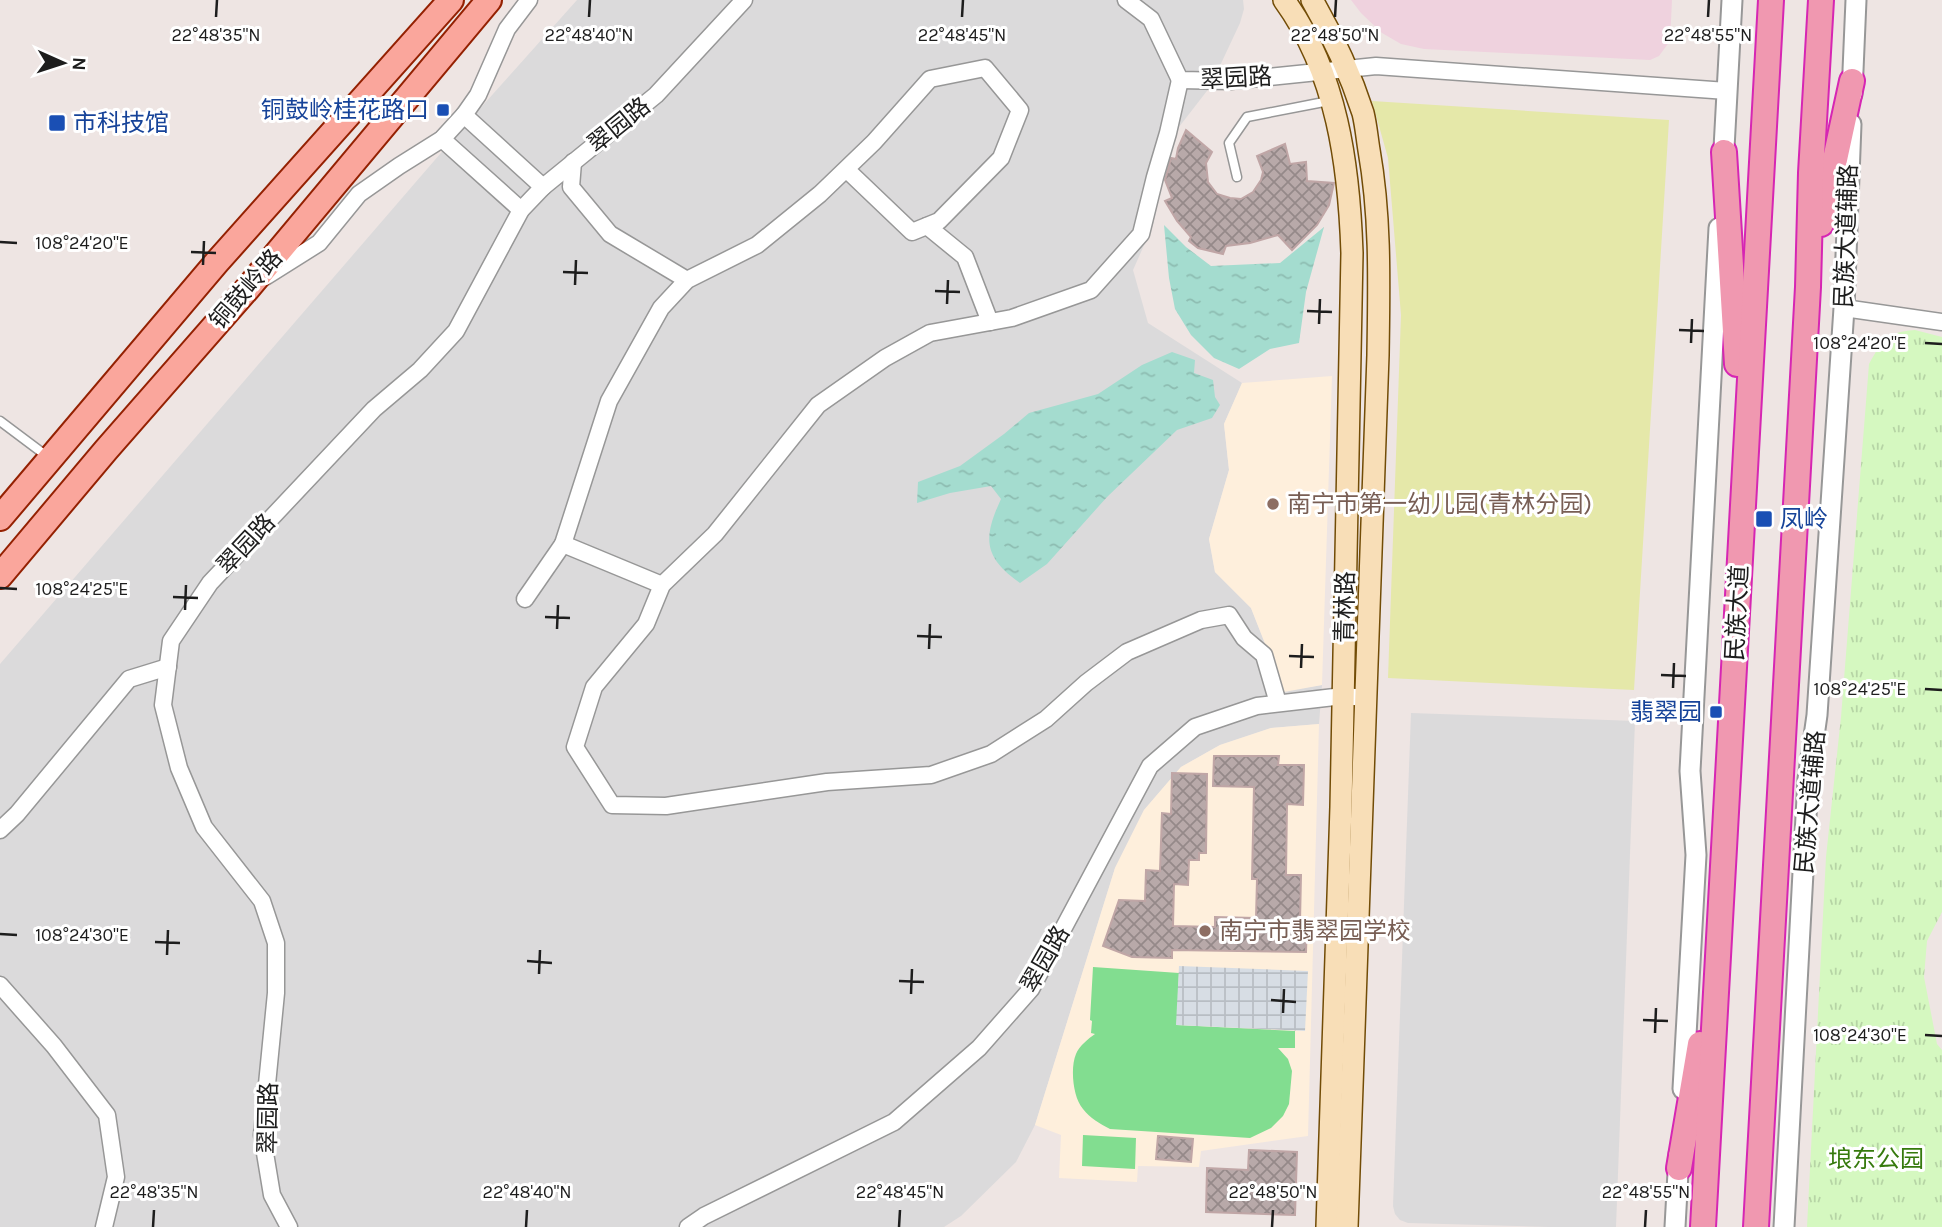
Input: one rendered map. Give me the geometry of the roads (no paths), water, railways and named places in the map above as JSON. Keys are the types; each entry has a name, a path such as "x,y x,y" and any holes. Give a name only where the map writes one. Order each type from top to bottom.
{"highway":[{"name":"民族大道","path":"1703,1227 1771,0"},
{"path":"1756,1227 1808,287 1811,173 1821,0"},
{"path":"1808,287 1852,81"},
{"path":"1724,152 1744,479"},
{"path":"1678,1168 1720,926"}],"main road":[{"name":"铜鼓岭路","path":"6,511 238,237 451,0"},
{"name":"铜鼓岭路","path":"0,576 248,288 489,0"},
{"name":"青林路","path":"1284,0 1306,36 1332,101 1346,164 1352,253 1341,807 1327,1227"},
{"name":"青林路","path":"1312,0 1348,69 1364,116 1378,221 1378,355 1347,1227"},
{"path":"6,511 41,527"}],"street":[{"path":"248,288 318,243 359,194 442,139 478,95 507,29 529,0"},
{"name":"翠园路","path":"289,1227 272,1195 262,1135 276,993 276,943 261,901 204,827 179,768 163,705 172,641 210,583 374,409 420,370 456,331 521,210 543,187 656,95 744,0"},
{"name":"翠园路","path":"1126,0 1151,19 1180,79 1230,81 1376,66 1727,91"},
{"path":"1675,1227 1696,855 1690,771 1732,0"},
{"name":"民族大道辅路","path":"1784,1227 1808,779 1817,715 1844,308 1856,0"},
{"path":"526,599 563,544 610,401 661,308 687,280 757,245 820,194 874,142 930,79 985,68 1020,110 1001,158 939,220 912,232 846,169"},
{"path":"1180,79 1141,234 1091,290 1012,318 930,333 885,358 818,405 715,534 662,585 646,624 594,687 576,747 612,805 666,806 827,782 932,775 991,754 1046,719 1086,683 1127,652 1202,620 1229,615 1244,638 1264,655 1279,704"},
{"path":"464,115 543,187"},
{"path":"442,139 521,210"},
{"path":"573,162 571,187 610,234 687,280"},
{"path":"927,226 965,257 990,322"},
{"path":"1844,308 1942,322"},
{"path":"563,544 662,585"},
{"path":"0,830 17,814 130,679 168,667"},
{"name":"翠园路","path":"688,1227 704,1216 894,1122 979,1048 1031,989 1150,766 1195,727 1257,706 1343,696 1366,698"},
{"path":"0,985 54,1046 107,1115 116,1177 104,1227"}],"lane":[{"path":"1237,177 1229,143 1247,117 1332,101"},
{"path":"0,421 50,459"}],"water":[{"path":"1164,225 1186,247 1211,266 1280,263 1324,227 1306,292 1299,343 1270,349 1239,369 1214,358 1191,335 1175,309"},
{"path":"1172,352 1195,360 1194,373 1213,380 1215,397 1220,405 1212,418 1177,430 1107,497 1047,564 1020,583 999,564 990,546 991,525 1001,499 991,486 950,493 917,503 918,482 960,466 1029,413 1098,394 1142,365"}],"place":[{"name":"铜鼓岭桂花路口","path":"443,110"},
{"name":"市科技馆","path":"57,123"},
{"name":"南宁市第一幼儿园(青林分园)","path":"1273,504"},
{"name":"凤岭","path":"1764,519"},
{"name":"翡翠园","path":"1716,712"},
{"name":"南宁市翡翠园学校","path":"1205,931"}],"park label":[{"name":"埌东公园","path":"1876,1159"}]}
